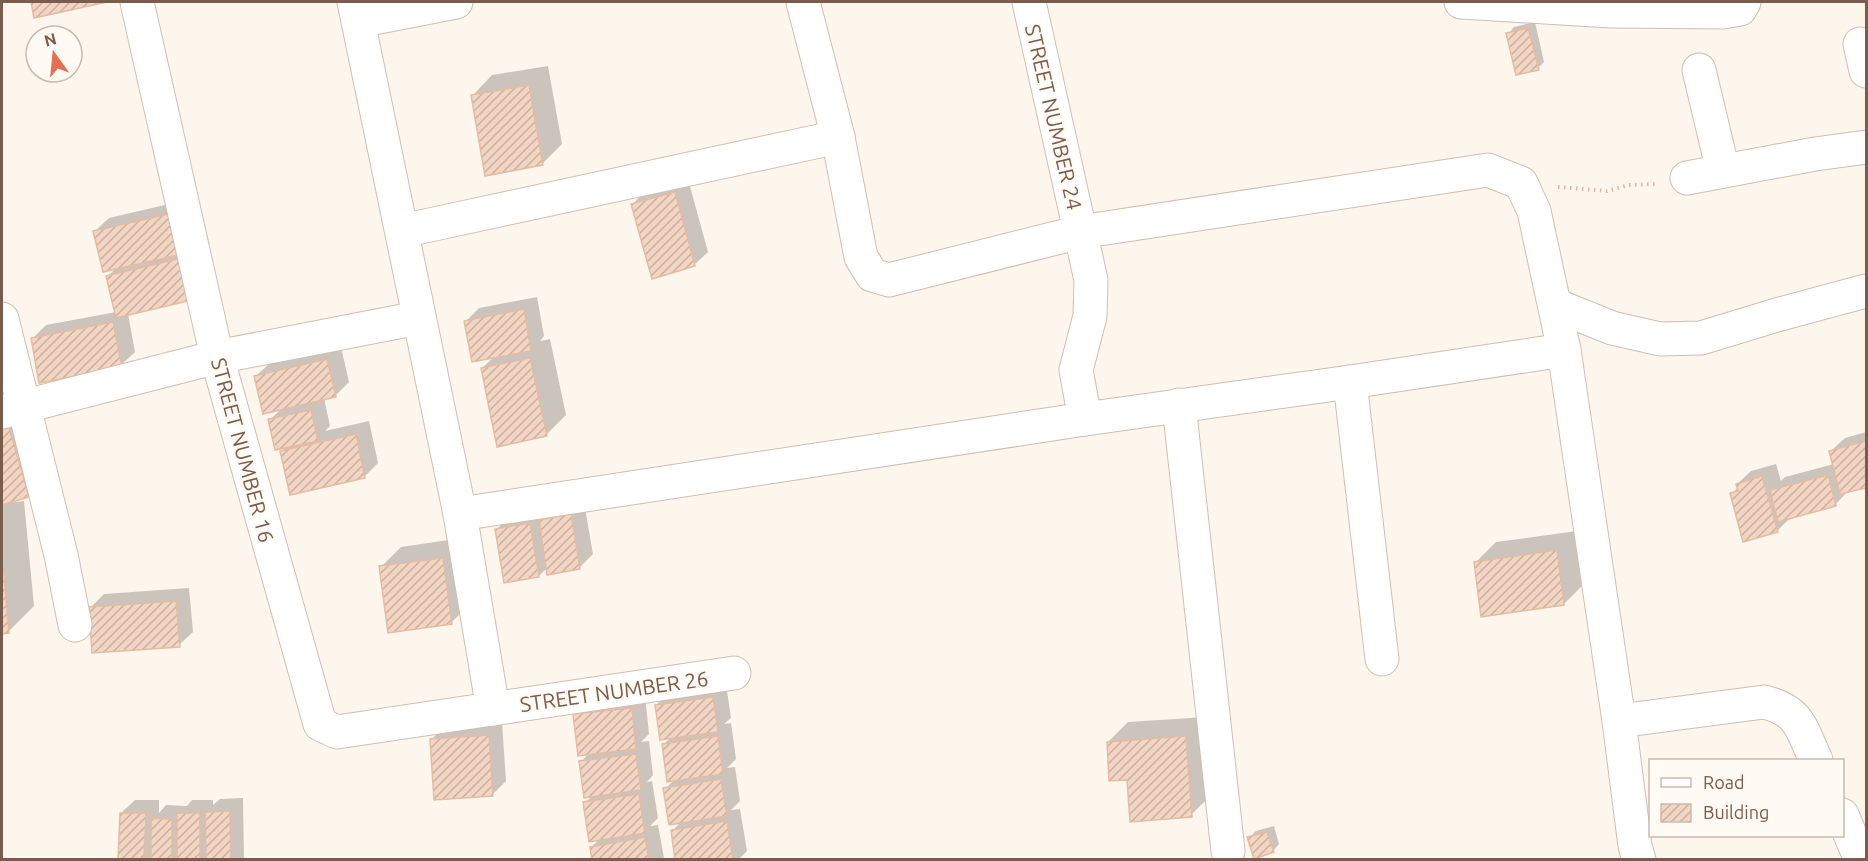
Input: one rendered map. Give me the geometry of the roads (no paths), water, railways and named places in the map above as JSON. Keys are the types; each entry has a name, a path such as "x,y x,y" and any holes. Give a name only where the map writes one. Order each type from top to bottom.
{"street":[{"name":"STREET NUMBER 16","path":"136,2 217,357 320,724 337,732 493,709"},
{"path":"456,2 356,11 460,514 493,709"},
{"path":"803,2 838,137 861,257 872,274 889,280 1080,232 1488,170 1521,183 1534,211 1564,350 1619,721 1635,846 1639,860"},
{"name":"STREET NUMBER 24","path":"1029,2 1091,280 1090,316 1076,370 1085,419"},
{"path":"1461,2 1723,12 1740,9 1744,2"},
{"path":"1699,70 1723,171"},
{"path":"402,231 838,137"},
{"path":"1687,178 1815,154 1866,147"},
{"path":"1555,305 1612,328 1660,339 1701,338 1866,291"},
{"path":"12,410 217,357 418,318"},
{"path":"2,319 12,410 61,555 75,625"},
{"path":"460,514 1179,405 1564,350"},
{"path":"1350,382 1382,659"},
{"path":"1179,405 1228,851"},
{"name":"STREET NUMBER 26","path":"493,709 734,673"},
{"path":"1619,721 1764,702 1780,706 1795,716 1816,759"},
{"path":"1851,813 1861,860"}]}
